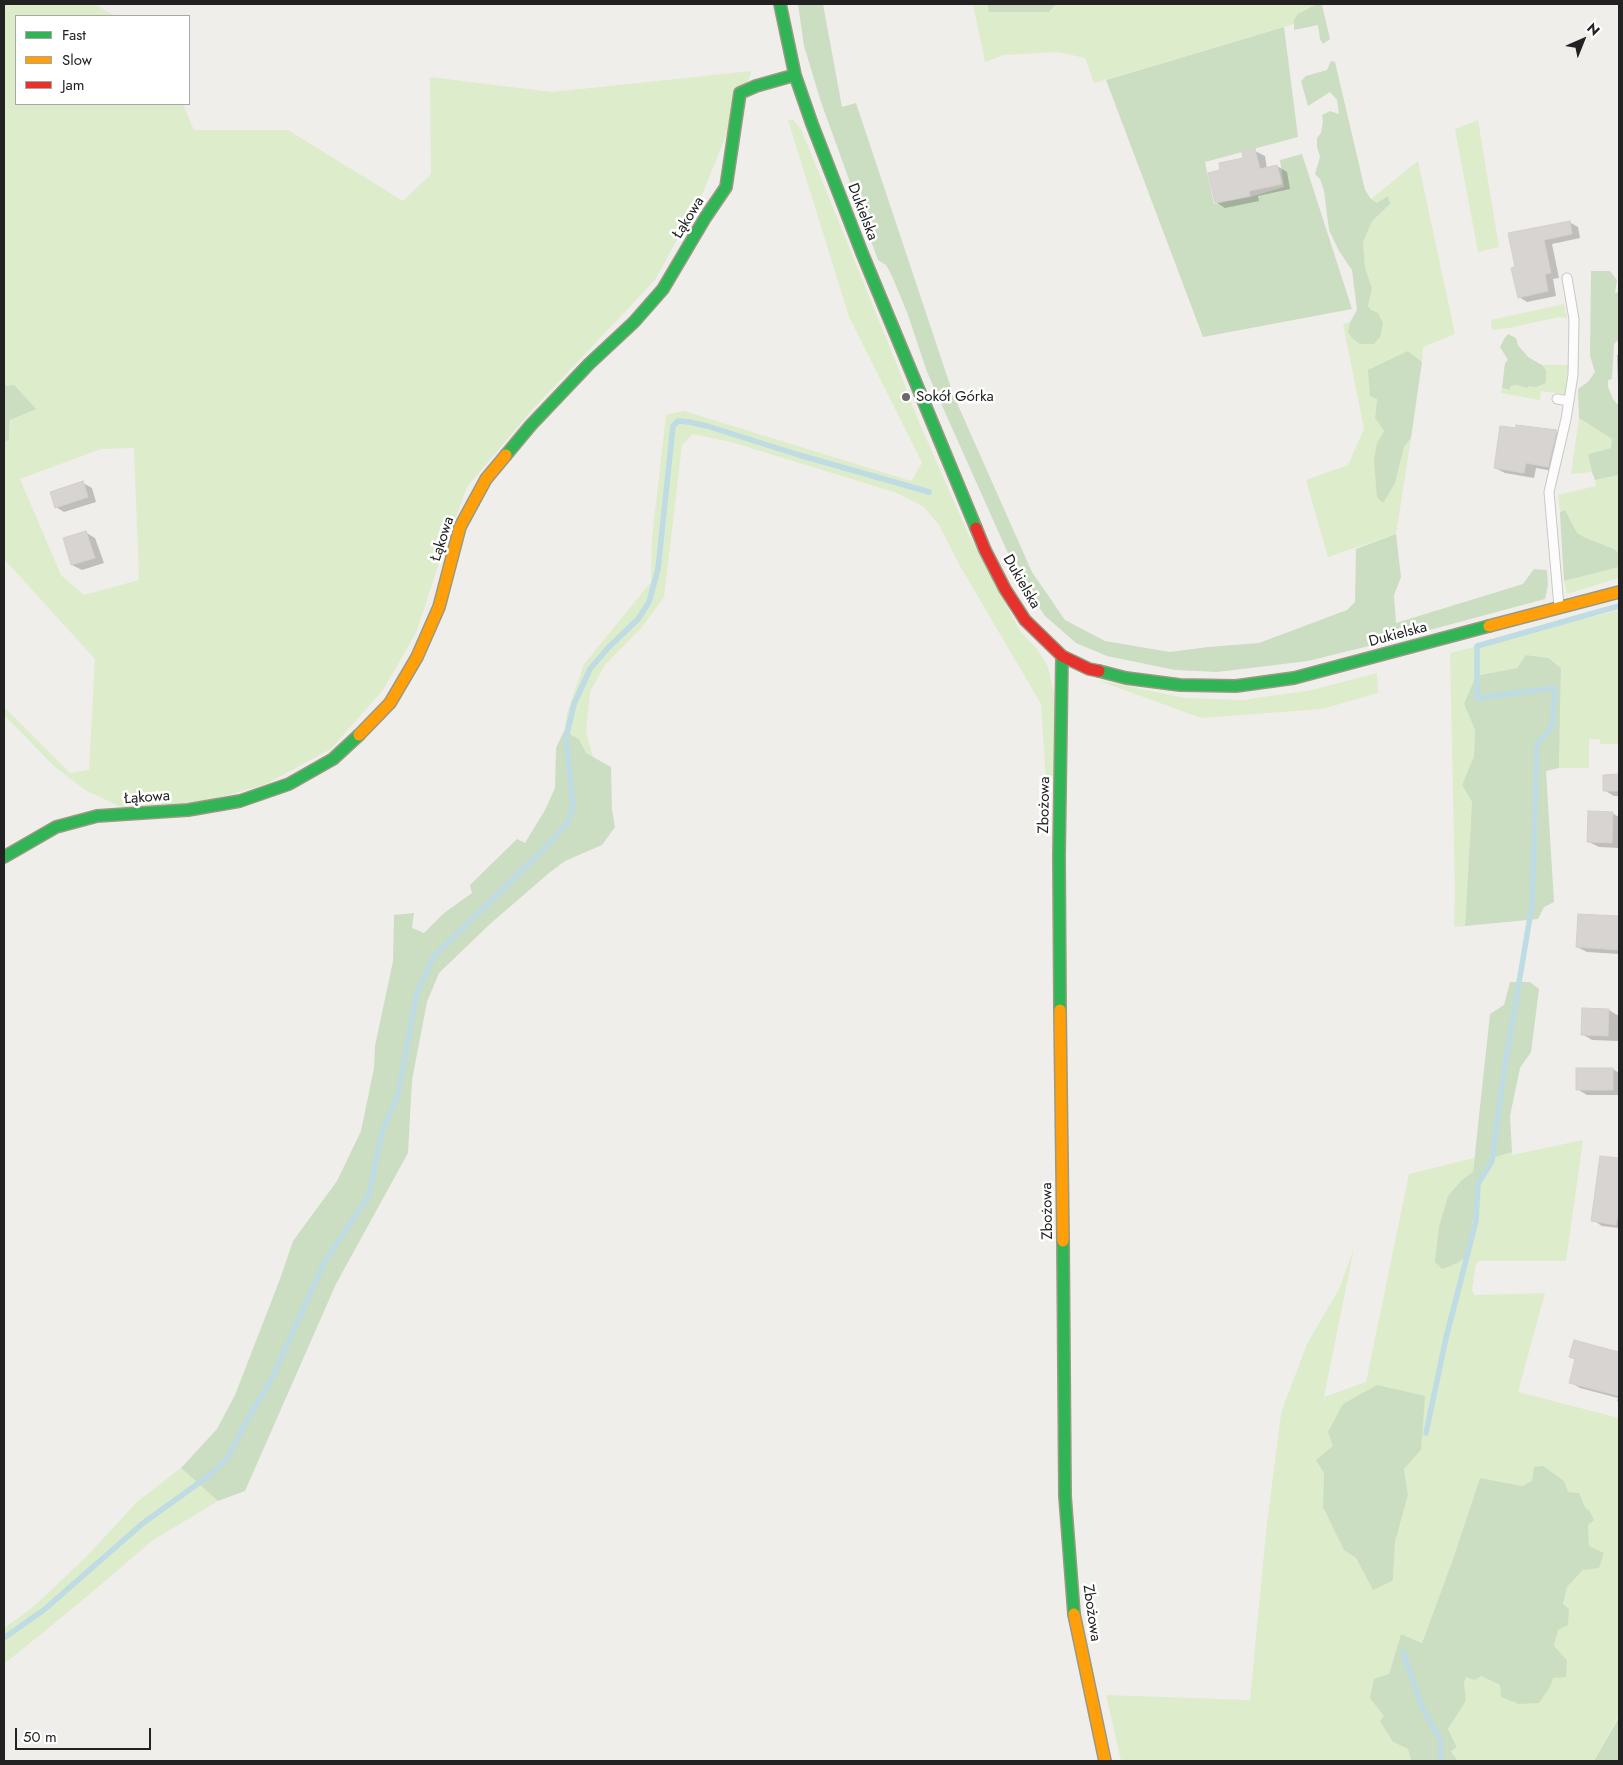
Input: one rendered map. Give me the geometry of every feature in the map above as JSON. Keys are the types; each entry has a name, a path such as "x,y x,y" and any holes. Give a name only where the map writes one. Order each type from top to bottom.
{"street":[{"name":"Dukielska","path":"780,4 795,75 809,118 862,253 985,550 1005,589 1025,620 1062,656 1089,669 1126,678 1180,685 1236,686 1294,678 1619,592"},
{"name":"Łąkowa","path":"4,857 56,827 97,816 188,810 248,798 289,784 333,759 352,743 390,703 417,657 439,607 460,527 486,479 531,425 589,364 634,322 663,289 705,218 726,187 740,93 756,86 795,75"},
{"name":"Zbożowa","path":"1062,656 1059,856 1065,1496 1073,1609 1105,1761"}],"lane":[{"path":"1559,608 1549,492 1573,375 1574,319 1567,278"},
{"path":"1557,399 1569,401"}],"green space":[{"path":"4,4 94,4 114,15 15,15 15,105 183,105 194,130 288,130 403,201 431,174 430,77 552,92 752,71 704,190 655,280 532,410 467,487 416,633 383,690 331,749 264,785 199,803 121,807 85,790 55,767 4,715 4,707 70,773 89,770 95,659 4,559 4,442 9,440 14,385 4,386","holes":["134,448 139,580 84,595 61,575 20,479 101,449"]},
{"path":"798,4 823,4 842,107 856,103 953,394 1032,572 1065,620 1105,641 1170,652 1259,643 1347,610 1355,602 1356,549 1396,534 1401,577 1394,595 1396,623 1523,584 1534,569 1547,570 1548,585 1545,599 1308,661 1217,672 1175,670 1107,656 1076,643 1045,616 1019,578 927,372 908,315 892,276 886,265 878,260 821,102 804,46"},
{"path":"973,4 988,4 990,12 1049,12 1056,4 1317,4 1294,20 1294,24 1094,83 1085,58 1058,52 1003,55 985,62"},
{"path":"988,4 1056,4 1049,12 989,12"},
{"path":"1317,4 1322,5 1330,39 1323,44 1320,39 1318,25 1294,30 1294,20 1298,14"},
{"path":"1284,27 1298,137 1205,162 1214,204 1250,197 1284,187 1280,160 1302,154 1352,309 1203,337 1106,80"},
{"path":"1331,61 1335,62 1365,190 1371,199 1377,203 1388,196 1390,204 1372,221 1363,242 1365,268 1372,288 1368,306 1371,310 1378,313 1383,323 1380,337 1374,344 1360,344 1348,332 1350,322 1357,310 1352,270 1339,251 1329,230 1324,191 1320,179 1315,174 1320,157 1317,138 1321,133 1322,115 1330,111 1339,114 1337,100 1330,92 1308,106 1301,81 1306,76 1327,70"},
{"path":"788,120 793,120 801,129 918,420 967,531 1020,631 1037,649 1048,667 1054,693 1054,778 1046,780 1041,704 960,566 939,525 924,507 897,493 731,442 693,434 682,445 664,597 642,627 605,665 590,692 586,732 593,757 586,753 579,739 564,731 567,713 584,664 651,582 652,538 666,415 684,411 911,481 922,463 849,317"},
{"path":"1478,120 1499,247 1478,252 1455,129"},
{"path":"1418,161 1455,334 1423,347 1422,362 1408,351 1377,399 1375,418 1384,431 1378,442 1395,483 1404,447 1411,438 1396,534 1328,557 1306,480 1348,465 1364,429 1343,324 1350,322 1348,332 1371,310 1368,306 1372,288 1365,268 1363,242 1372,221 1390,204 1377,203 1371,199"},
{"path":"1591,271 1610,271 1617,280 1615,293 1619,292 1619,339 1614,344 1612,379 1608,380 1608,387 1613,399 1619,406 1619,475 1595,480 1588,454 1611,448 1612,439 1579,418 1578,389 1588,382 1595,372 1590,356"},
{"path":"1564,304 1567,318 1559,317 1492,330 1491,320"},
{"path":"1508,334 1516,338 1518,345 1528,357 1542,365 1546,370 1546,383 1536,387 1529,386 1527,388 1517,385 1511,386 1509,390 1502,388 1505,363 1508,360 1500,347"},
{"path":"1408,351 1422,362 1411,438 1404,447 1395,483 1383,503 1377,497 1374,460 1377,443 1384,431 1375,418 1377,399 1370,396 1368,370"},
{"path":"1542,365 1568,365 1566,394 1541,391 1540,400 1501,393 1502,388 1508,390 1511,386 1523,387 1546,383 1546,370"},
{"path":"14,385 36,409 10,420 9,440 4,442 4,386"},
{"path":"1579,418 1612,439 1611,448 1588,454 1592,472 1571,474"},
{"path":"1619,475 1619,553 1577,533 1565,510 1560,512 1558,495 1596,486 1595,480"},
{"path":"1565,510 1577,533 1619,553 1619,567 1564,581 1560,512"},
{"path":"1619,567 1619,578 1567,594 1564,581"},
{"path":"1619,610 1619,744 1600,744 1600,739 1589,739 1589,768 1559,768 1561,668 1550,658 1526,655 1517,668 1464,704 1475,730 1474,756 1462,785 1472,802 1465,926 1454,927 1450,653"},
{"path":"1526,655 1549,658 1561,668 1559,768 1546,771 1554,902 1544,907 1538,919 1465,926 1472,802 1462,785 1474,756 1475,730 1464,704 1476,676 1517,668"},
{"path":"1377,673 1378,693 1322,709 1201,718 1097,680 1185,698 1243,700 1312,690"},
{"path":"564,731 579,739 586,753 611,767 612,810 615,827 602,845 565,861 549,873 490,924 439,973 427,1002 412,1080 408,1153 336,1284 245,1491 218,1501 181,1468 217,1429 235,1395 293,1241 337,1181 361,1131 374,1068 375,1046 393,961 394,915 414,913 412,928 424,933 444,913 472,893 470,885 517,839 525,843 545,810 555,788 556,748"},
{"path":"1510,982 1530,982 1539,989 1531,1052 1520,1068 1510,1116 1512,1152 1492,1158 1475,1184 1476,1203 1466,1257 1442,1269 1435,1262 1439,1227 1448,1196 1462,1180 1473,1172 1490,1014 1504,1005"},
{"path":"1583,1140 1566,1261 1480,1261 1476,1264 1472,1290 1474,1295 1545,1293 1518,1392 1619,1418 1619,1715 1594,1761 1458,1761 1451,1750 1457,1746 1448,1729 1466,1701 1464,1683 1466,1677 1480,1676 1500,1685 1501,1697 1551,1685 1553,1678 1567,1660 1554,1646 1567,1587 1583,1570 1589,1547 1586,1509 1579,1493 1568,1492 1532,1481 1522,1486 1480,1478 1422,1643 1401,1634 1389,1674 1384,1716 1393,1742 1408,1749 1411,1761 1121,1761 1106,1695 1250,1700 1266,1532 1281,1413 1307,1344 1339,1289 1354,1248 1324,1397 1366,1382 1409,1174 1474,1158 1473,1172 1462,1180 1476,1203 1475,1184 1492,1158 1512,1152 1512,1155","holes":["1334,1446 1421,1450 1404,1469 1408,1495 1395,1542 1393,1582 1373,1589 1356,1558 1344,1549 1323,1507 1324,1473"]},
{"path":"1377,1385 1425,1396 1421,1450 1404,1469 1408,1495 1395,1542 1393,1581 1373,1590 1356,1558 1344,1550 1323,1507 1324,1473 1316,1460 1333,1446 1328,1432 1343,1404"},
{"path":"1543,1466 1564,1481 1568,1492 1579,1493 1586,1509 1589,1510 1594,1520 1588,1525 1589,1546 1604,1553 1599,1568 1583,1570 1567,1587 1563,1604 1569,1609 1568,1625 1558,1630 1554,1646 1567,1660 1566,1677 1553,1678 1551,1685 1539,1703 1519,1704 1501,1697 1500,1685 1481,1676 1475,1680 1466,1677 1464,1683 1466,1701 1448,1729 1457,1747 1451,1751 1458,1761 1411,1761 1408,1749 1393,1742 1380,1721 1384,1716 1370,1698 1374,1679 1389,1674 1401,1634 1422,1643 1480,1478 1522,1486 1532,1481 1534,1467"},
{"path":"181,1468 218,1501 153,1540 4,1664 4,1628 32,1608 85,1558 138,1501"},
{"path":"1619,1716 1619,1761 1594,1761 1618,1719"}],"building":[{"path":"1255,149 1260,169 1277,165 1282,184 1249,191 1250,196 1215,203 1208,173 1220,170 1219,163 1243,158 1242,152"},
{"path":"1570,221 1572,234 1544,240 1551,273 1545,274 1548,291 1518,298 1511,268 1515,267 1508,233"},
{"path":"1516,425 1557,430 1548,467 1526,463 1524,473 1494,468 1500,426 1516,428"},
{"path":"83,481 88,497 55,508 50,492"},
{"path":"86,531 95,558 71,565 63,538"},
{"path":"1619,774 1619,791 1603,791 1603,775"},
{"path":"1588,811 1613,812 1612,843 1587,842"},
{"path":"1578,914 1619,916 1619,950 1576,947"},
{"path":"1582,1008 1609,1009 1608,1036 1581,1035"},
{"path":"1576,1068 1613,1068 1613,1090 1576,1090"},
{"path":"1600,1156 1619,1158 1619,1214 1616,1225 1591,1221"},
{"path":"1574,1340 1619,1352 1619,1396 1569,1383 1575,1359 1569,1357"}],"waterway":[{"path":"4,1638 45,1609 142,1524 207,1477 227,1459 273,1376 324,1263 369,1195 382,1132 398,1094 417,992 434,956 545,848 568,822 573,805 566,738 574,704 590,669 608,648 638,619 649,602 658,569 673,426 678,421 707,426 799,455 929,492"},
{"path":"1426,1433 1446,1338 1476,1221 1478,1184 1492,1161 1504,1072 1532,905 1537,744 1552,727 1555,688 1477,698 1477,646 1619,606"},
{"path":"1403,1652 1422,1707 1440,1739 1441,1761"}],"traffic: fast":[{"path":"780,4 795,75 812,124 862,253 976,528"},
{"path":"506,455 531,425 589,364 634,322 663,289 705,218 726,187 740,93 756,86 795,75"},
{"path":"1099,671 1126,678 1180,685 1236,686 1294,678 1489,626"},
{"path":"1060,1010 1059,856 1062,656"},
{"path":"4,857 56,827 97,816 188,810 240,801 289,784 333,759 359,735"},
{"path":"1063,1241 1065,1496 1074,1614"}],"traffic: slow":[{"path":"359,735 390,703 417,657 439,607 460,527 486,479 506,455"},
{"path":"1489,626 1619,592"},
{"path":"1060,1010 1063,1241"},
{"path":"1074,1614 1105,1761"}],"traffic: jam":[{"path":"976,528 1005,589 1025,620 1062,656 1089,669 1099,671"}],"place":[{"name":"Sokół Górka","path":"906,397"}]}
